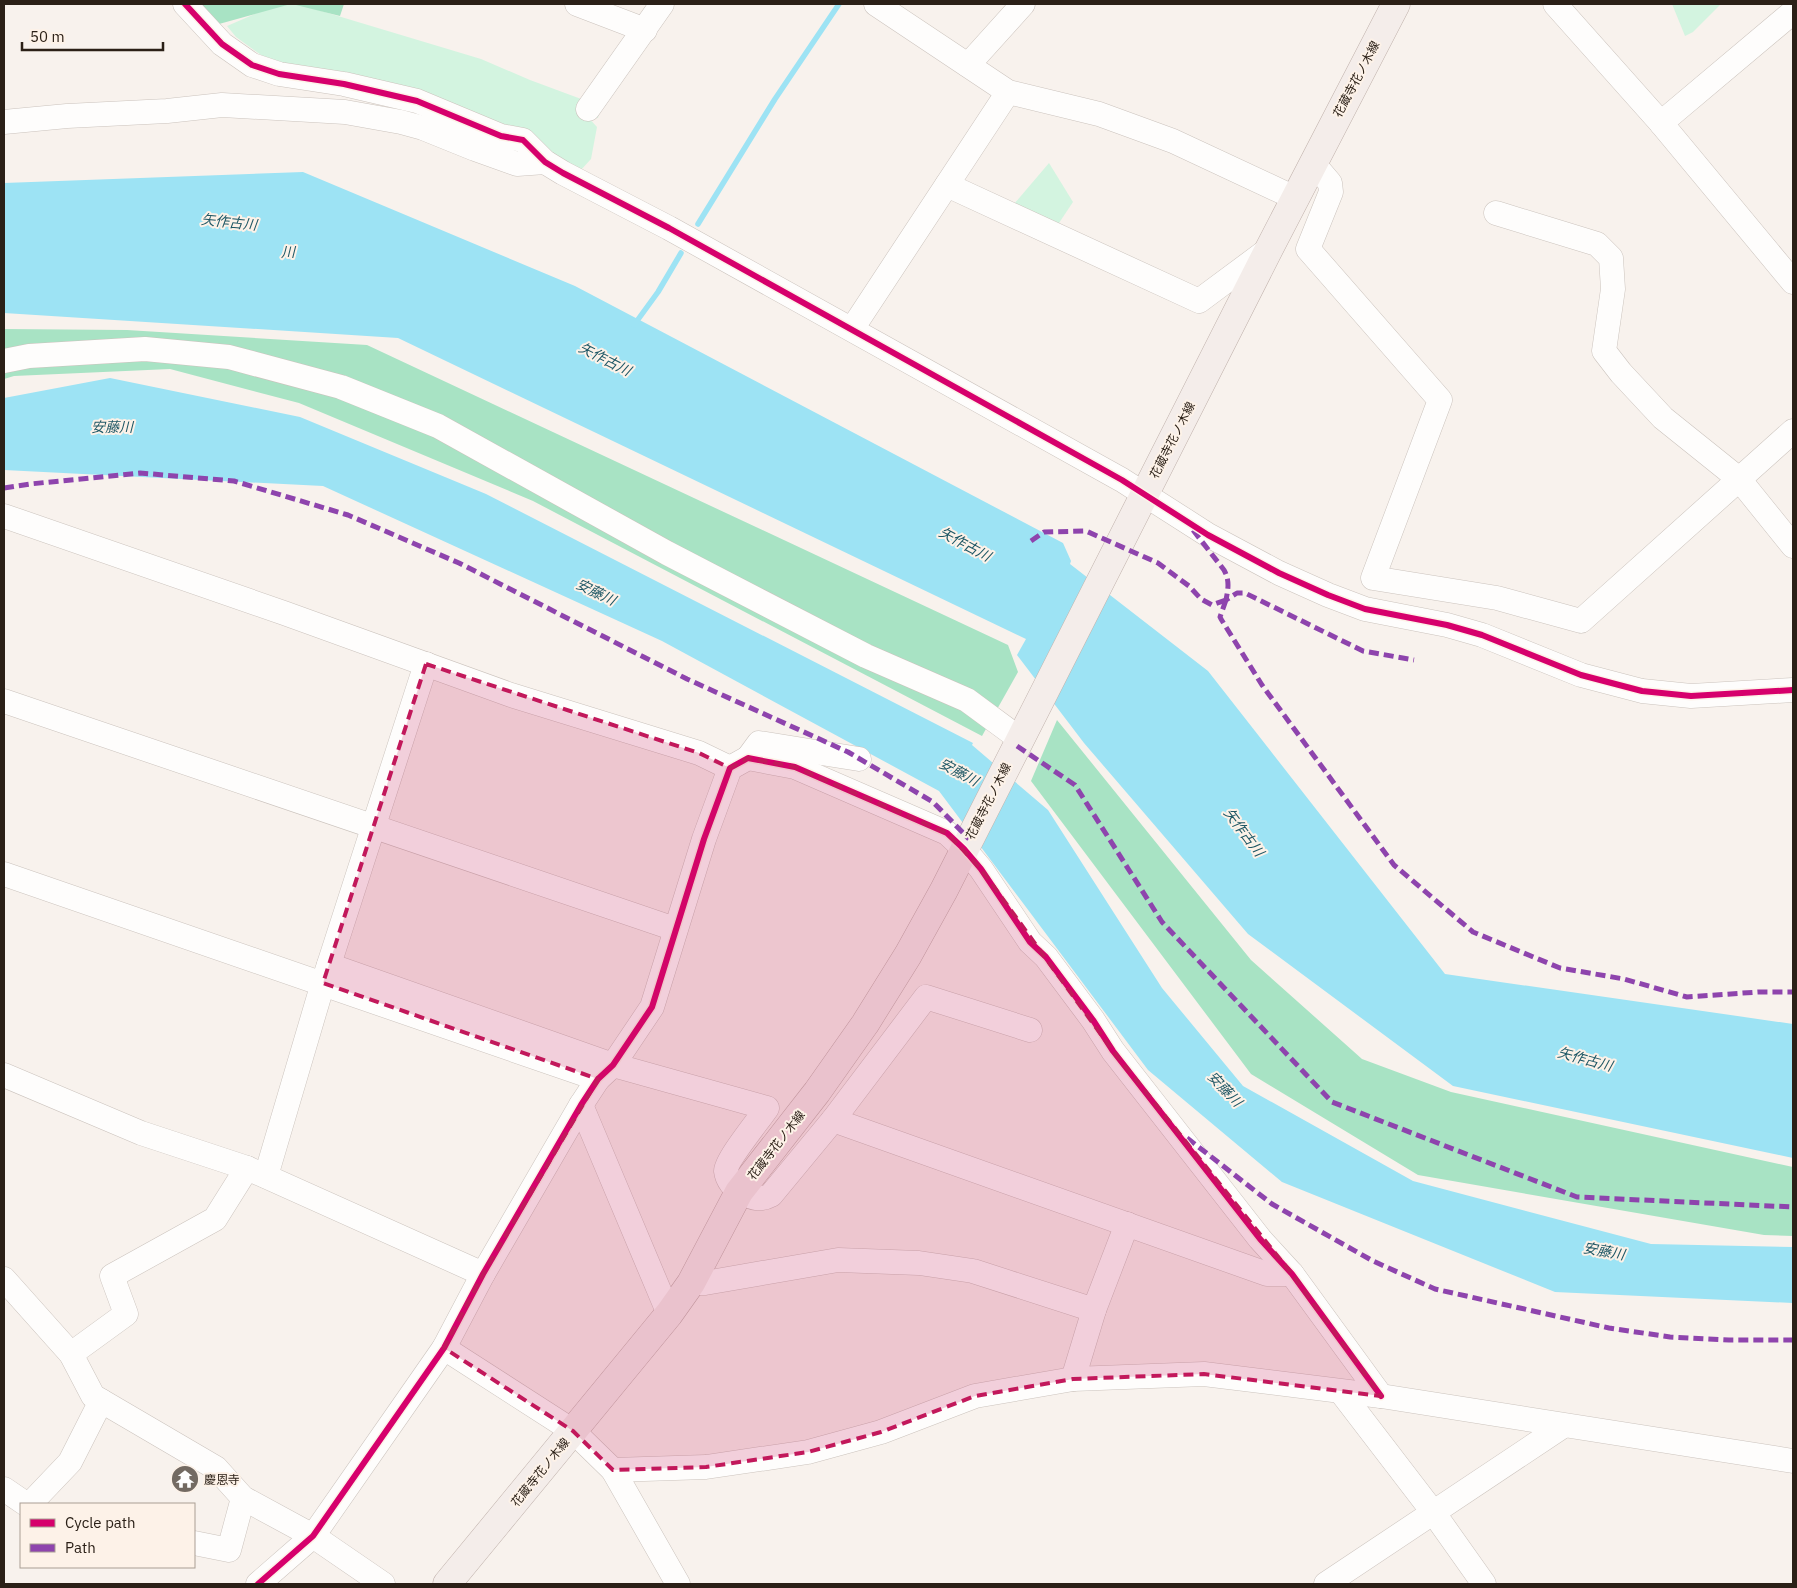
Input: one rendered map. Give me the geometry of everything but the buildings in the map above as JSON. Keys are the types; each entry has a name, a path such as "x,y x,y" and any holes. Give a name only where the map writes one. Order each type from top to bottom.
{"main road":[{"name":"花蔵寺花ノ木線","path":"447,1584 669,1314 691,1283 739,1192 817,1092 865,1024 908,955 967,844 1313,163 1390,5"}],"street":[{"path":"184,4 222,44 252,66 279,74 344,84 417,100 501,136 523,140 545,162 678,232 1114,475 1142,498 1208,535 1278,573 1328,596 1365,608 1412,617 1482,635 1581,675 1642,691 1691,696 1793,690"},
{"path":"577,4 645,30"},
{"path":"588,109 662,4"},
{"path":"876,4 1008,92 1108,117 1173,141 1295,198"},
{"path":"968,64 1022,4"},
{"path":"1555,4 1661,123 1793,282"},
{"path":"1661,123 1793,12"},
{"path":"852,330 1008,92"},
{"path":"4,122 67,116 166,111 222,105 345,112 423,128 517,164 545,162"},
{"path":"1313,163 1330,183 1331,192 1308,250 1440,400 1373,578 1497,598 1581,621 1793,431"},
{"path":"947,185 1199,302 1269,249"},
{"path":"1496,212 1597,244 1612,258 1613,289 1604,351 1664,418 1739,479 1793,546"},
{"path":"4,361 29,356 145,350 230,357 341,387 438,426 667,553 866,656 967,700 1020,739"},
{"path":"4,516 284,613 511,695 699,753 739,763 795,767 947,833 967,844 981,869 1030,942 1046,957 1093,1020 1113,1051 1260,1238 1292,1274 1381,1396"},
{"path":"71,1354 126,1314 112,1276 215,1218 256,1172 326,974 426,664"},
{"path":"4,701 675,929"},
{"path":"258,1584 313,1536 444,1348 483,1274 581,1105 652,1007 704,839 739,763 760,743 859,758"},
{"path":"4,874 326,974 605,1072 767,1108 730,1160 726,1171 731,1185 739,1192 756,1199 764,1199 771,1196 833,1120 926,997 1030,1030"},
{"path":"4,1075 141,1133 256,1172 483,1274"},
{"path":"581,1105 669,1314"},
{"path":"833,1120 1267,1274 1292,1274"},
{"path":"1073,1379 1094,1310 1127,1224"},
{"path":"691,1283 838,1260 919,1263 973,1270 1094,1310"},
{"path":"4,1279 71,1354 93,1396 216,1468 243,1498 313,1536 383,1584"},
{"path":"444,1348 573,1431 613,1470 678,1584"},
{"path":"613,1470 706,1467 808,1452 881,1432 975,1396 1073,1379 1204,1374 1381,1396 1793,1461"},
{"path":"1341,1392 1433,1512 1484,1584"},
{"path":"31,1503 70,1462 101,1401"},
{"path":"1326,1584 1563,1426"},
{"path":"4,1489 25,1503"},
{"path":"195,1543 229,1550 243,1498"}],"highlighted area":[{"path":"426,664 699,753 730,768 748,758 795,767 947,833 981,869 1113,1051 1292,1274 1381,1396 1204,1374 1073,1379 975,1396 881,1432 808,1452 706,1467 613,1470 573,1431 444,1348 483,1274 598,1079 323,983"}],"green space":[{"path":"197,4 291,4 219,24"},
{"path":"292,4 344,4 340,16"},
{"path":"298,4 481,59 530,80 600,106 598,118 586,115 597,127 591,159 580,171 268,60 236,37 227,26 264,10"},
{"path":"1672,4 1721,4 1693,32 1685,36"},
{"path":"1049,163 1073,202 1057,226 1014,204"},
{"path":"4,329 127,330 367,345 1008,645 1018,672 982,736 533,501 299,403 170,369 14,376 4,379"},
{"path":"1057,720 1251,960 1362,1059 1451,1092 1793,1167 1793,1236 1764,1235 1418,1175 1251,1074 1031,781"}],"water":[{"path":"303,172 575,286 1063,543 1071,561 1070,564 1208,671 1445,974 1793,1024 1793,1158 1453,1086 1248,934 1084,743 1017,655 1026,639 398,338 4,313 4,183"},
{"name":"安藤川","path":"110,378 300,417 486,494 973,743 972,745 1048,810 1162,988 1243,1086 1413,1181 1651,1244 1793,1247 1793,1303 1555,1292 1282,1182 1148,1070 939,791 662,641 323,486 4,470 4,398"}],"waterway":[{"path":"698,224 775,99 839,4"},
{"path":"634,325 658,292 681,253"}],"marked path":[{"path":"4,488 140,473 234,481 348,515 459,563 687,679 848,752 933,802 969,839"},
{"path":"1193,530 1226,574 1228,585 1226,600 1237,593 1245,593 1363,651 1414,660"},
{"path":"1031,541 1044,532 1086,531 1158,563 1189,586 1201,599 1212,605 1226,600"},
{"path":"1226,600 1220,617 1262,685 1394,865 1473,932 1560,968 1624,979 1687,997 1758,992 1793,992"},
{"path":"1017,746 1075,785 1162,922 1332,1102 1577,1197 1793,1207"},
{"path":"1187,1138 1272,1204 1373,1261 1435,1289 1609,1328 1670,1337 1729,1340 1793,1340"}],"cycle path":[{"path":"185,4 222,44 252,65 279,74 344,84 417,101 501,136 523,140 545,162 563,173 669,228 1122,480 1208,535 1279,573 1328,595 1365,609 1447,625 1482,635 1581,675 1642,691 1691,696 1793,690"},
{"path":"258,1584 313,1536 444,1348 483,1274 581,1105 598,1079 613,1065 652,1007 704,839 730,768 748,758 795,767 947,833 964,849 981,869 1030,942 1046,957 1093,1020 1113,1051 1260,1239 1292,1274 1381,1396"}],"place":[{"name":"慶恩寺","path":"185,1479"}],"water label":[{"name":"矢作古川","path":"229,222"},
{"name":"川","path":"288,252"},
{"name":"矢作古川","path":"605,359"},
{"name":"矢作古川","path":"965,544"},
{"name":"矢作古川","path":"1244,832"},
{"name":"矢作古川","path":"1585,1059"}]}
